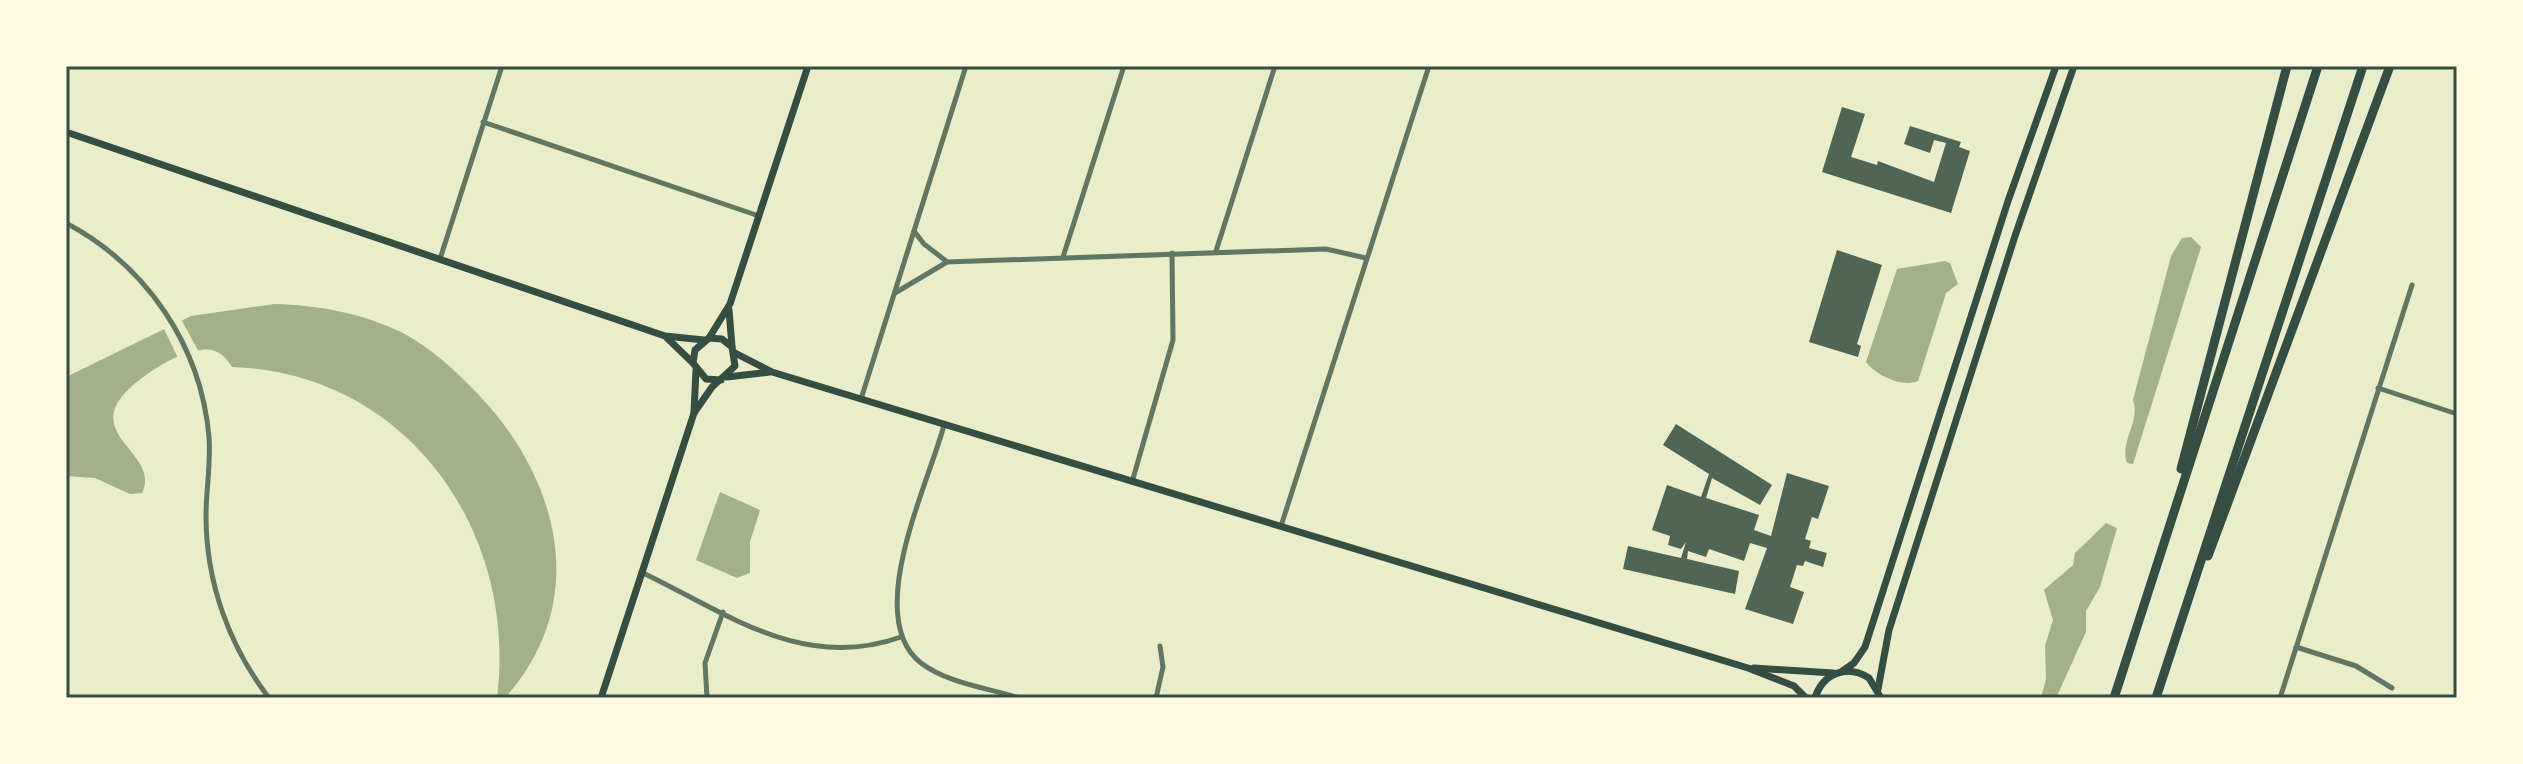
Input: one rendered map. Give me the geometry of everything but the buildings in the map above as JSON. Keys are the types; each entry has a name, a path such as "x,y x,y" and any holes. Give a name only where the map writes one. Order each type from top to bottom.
{"highway":[{"path":"2161,550 2287,66"},
{"path":"2114,698 2318,66"},
{"path":"2156,698 2363,66"},
{"path":"2182,618 2239,479 2390,66"}],"main road":[{"path":"601,698 694,413 695,350 707,339 730,304 808,66"},
{"path":"1815,698 1822,684 1852,665 1865,647 2008,201 2056,66"},
{"path":"1881,695 1889,630 2015,236 2074,66"},
{"path":"66,132 665,336 722,339 734,350 772,372 1748,668 1794,686 1806,698"},
{"path":"694,413 735,366 730,304"},
{"path":"665,336 681,347 706,379 772,372"},
{"path":"1748,668 1796,674 1863,674 1881,695"}],"street":[{"path":"439,260 502,66"},
{"path":"861,399 966,66"},
{"path":"1063,257 1124,66"},
{"path":"1216,251 1275,66"},
{"path":"1280,527 1429,66"},
{"path":"483,122 759,216"},
{"path":"66,223 121,260 161,307 184,345 198,381 209,439 207,527 214,584 235,643 269,698"},
{"path":"914,231 931,251 947,262"},
{"path":"895,293 947,262 1334,249 1366,258"},
{"path":"1132,482 1172,350 1175,299 1172,253"},
{"path":"2280,698 2412,285"},
{"path":"2378,388 2457,414"},
{"path":"944,425 919,501 898,594 896,616 901,637 912,654 934,671 1019,698"},
{"path":"641,572 774,637 807,647 839,649 901,637"},
{"path":"707,698 705,663 723,612"},
{"path":"1156,698 1163,667 1160,646"},
{"path":"2296,647 2356,666 2392,688"}],"shaded area":[{"path":"2191,237 2201,247 2133,464 2127,463 2126,447 2135,408 2133,400 2171,256 2182,238"},
{"path":"1945,261 1950,263 1958,284 1946,293 1918,381 1905,383 1883,376 1866,362 1897,269"},
{"path":"274,304 323,308 356,315 413,339 443,360 478,394 506,428 529,464 545,503 554,542 556,582 549,622 532,661 505,698 497,698 499,636 489,577 469,522 438,472 399,431 351,398 295,376 232,367 222,354 213,350 188,353 142,378 122,397 114,413 115,427 145,478 142,493 130,494 95,478 66,476 66,377 191,316"},
{"path":"720,492 760,510 750,542 750,573 737,578 696,560"},
{"path":"2106,523 2117,528 2100,587 2086,611 2086,632 2056,698 2041,698 2046,679 2045,646 2053,620 2044,590 2073,565 2075,553"}],"pier":[{"path":"180,317 200,354 179,360 162,325"}]}
